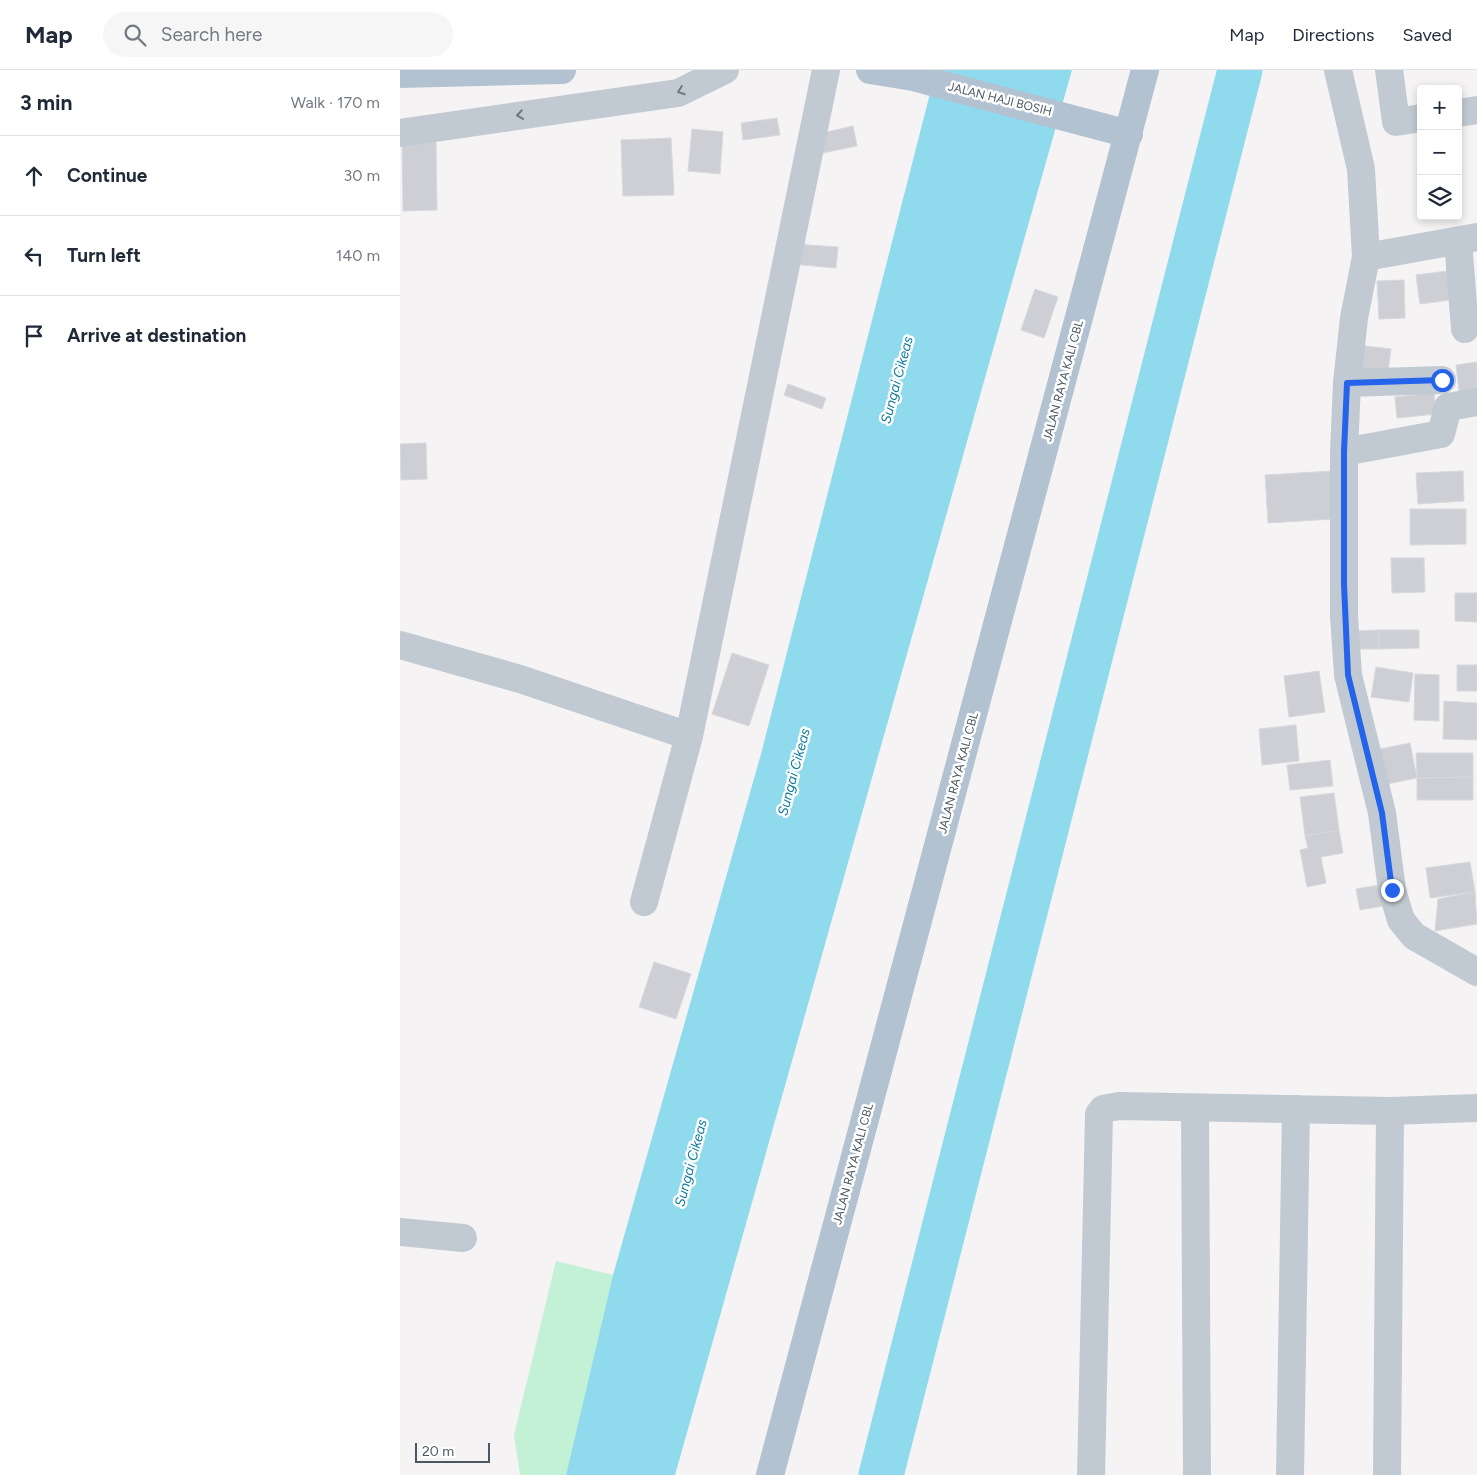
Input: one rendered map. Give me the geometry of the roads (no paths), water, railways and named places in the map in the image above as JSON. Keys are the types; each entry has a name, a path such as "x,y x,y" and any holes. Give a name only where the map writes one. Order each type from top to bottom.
{"main road":[{"path":"400,74 562,70"},
{"name":"JALAN HAJI BOSIH","path":"870,70 913,77 1079,119 1129,134"},
{"name":"JALAN RAYA KALI CBL","path":"770,1475 1145,70"}],"street":[{"path":"400,133 678,93 725,70"},
{"path":"644,902 689,736 826,70"},
{"path":"1338,70 1361,169 1366,257 1354,318 1347,383 1344,452 1344,616 1348,675 1382,813 1396,908 1401,920 1414,936 1477,972"},
{"path":"1389,70 1396,122 1417,119"},
{"path":"1462,112 1477,110"},
{"path":"1366,257 1468,239 1465,329"},
{"path":"1347,383 1442,380"},
{"path":"1344,452 1441,434 1448,408 1477,402"},
{"path":"400,645 520,679 689,736"},
{"path":"1091,1475 1099,1114 1103,1109 1119,1106 1195,1109 1390,1110 1477,1108"},
{"path":"1195,1109 1196,1475"},
{"path":"1290,1475 1296,1109"},
{"path":"1387,1475 1390,1110"},
{"path":"400,1232 463,1238"}],"water":[{"name":"Sungai Cikeas","path":"936,70 1072,70 675,1475 566,1475 613,1275 761,754"}],"waterway":[{"path":"881,1475 1240,70"}]}
